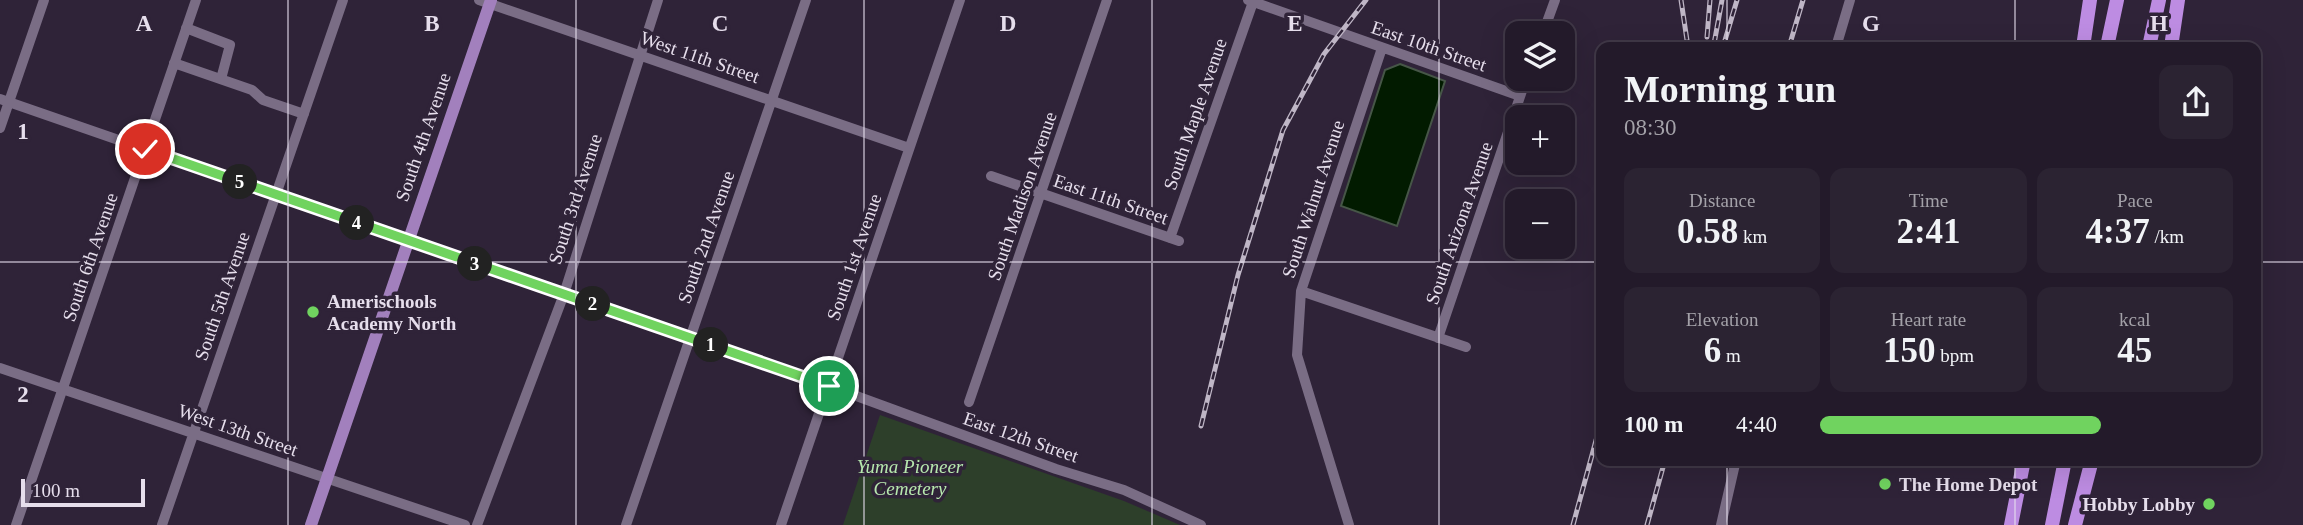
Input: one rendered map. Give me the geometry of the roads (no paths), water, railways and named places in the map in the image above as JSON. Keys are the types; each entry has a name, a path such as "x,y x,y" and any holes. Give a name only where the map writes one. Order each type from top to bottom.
{"highway":[{"path":"2084,42 2090,0"},
{"path":"2108,42 2117,0"},
{"path":"2150,42 2159,0"},
{"path":"2172,42 2178,0"},
{"path":"2011,525 2023,466"},
{"path":"2052,525 2064,466"},
{"path":"2075,525 2090,466"}],"main road":[{"name":"South 4th Avenue","path":"311,525 487,1"}],"street":[{"path":"0,128 4,101 44,0"},
{"name":"South 6th Avenue","path":"16,525 196,0"},
{"name":"South 5th Avenue","path":"162,525 343,0"},
{"name":"South 3rd Avenue","path":"477,525 564,294 658,0"},
{"name":"South 2nd Avenue","path":"626,525 806,0"},
{"name":"South 1st Avenue","path":"780,525 960,0"},
{"name":"South Madison Avenue","path":"969,402 1107,0"},
{"path":"1547,21 1555,0"},
{"path":"1837,42 1850,0"},
{"name":"West 11th Street","path":"487,1 909,148"},
{"name":"East 10th Street","path":"1251,1 1520,96"},
{"name":"South Maple Avenue","path":"1174,240 1251,1"},
{"path":"186,28 230,44 221,79"},
{"name":"South Walnut Avenue","path":"1349,525 1297,355 1301,291 1382,48"},
{"path":"174,63 252,90 262,100 304,114"},
{"name":"South Arizona Avenue","path":"1438,338 1522,91"},
{"name":"East 12th Street","path":"4,101 829,386 1056,469 1124,490 1201,525"},
{"name":"East 11th Street","path":"991,176 1174,240"},
{"path":"1301,291 1466,347"},
{"name":"West 13th Street","path":"0,368 465,525"},
{"path":"1721,525 1735,466"}],"railway":[{"path":"1201,426 1238,275 1283,130 1324,54 1366,0"},
{"path":"1681,0 1687,42"},
{"path":"1707,37 1710,0"},
{"path":"1714,42 1722,0"},
{"path":"1724,42 1737,0"},
{"path":"1790,42 1803,0"},
{"path":"1573,525 1596,440"},
{"path":"1647,525 1663,466"}],"place":[{"name":"Amerischools Academy North","path":"313,312"},
{"name":"The Home Depot","path":"1885,484"},
{"name":"Hobby Lobby","path":"2209,504"}],"park label":[{"name":"Yuma Pioneer Cemetery","path":"910,477"}]}
